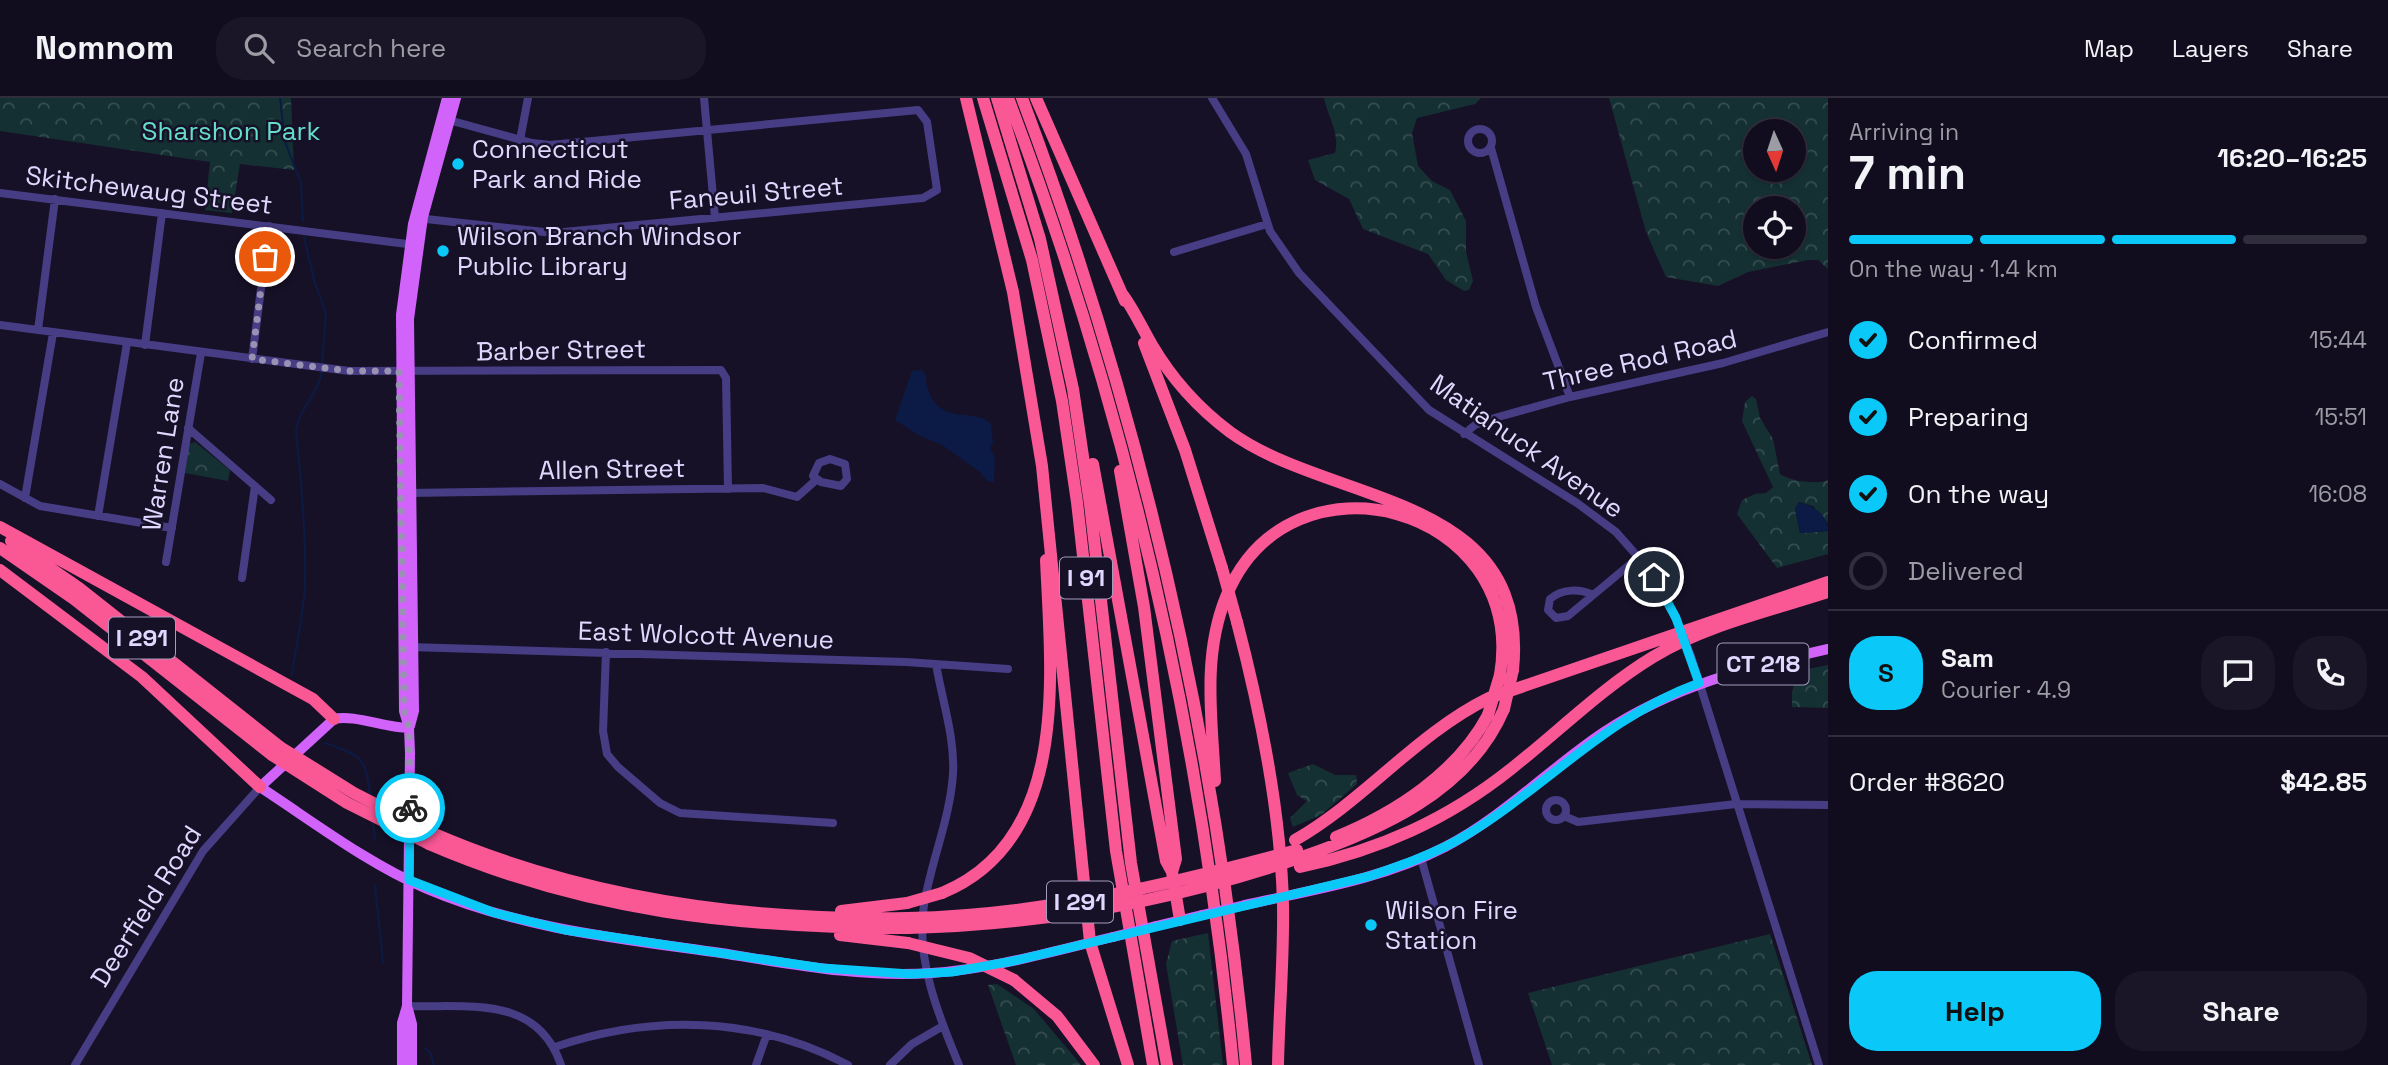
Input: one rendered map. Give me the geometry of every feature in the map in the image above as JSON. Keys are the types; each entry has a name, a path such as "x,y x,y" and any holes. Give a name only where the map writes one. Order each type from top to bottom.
{"highway":[{"path":"966,98 1011,281 1039,452 1053,553 1090,942 1128,1065"},
{"name":"I 91","path":"983,98 1032,260 1057,375 1077,502 1115,840 1153,1065"},
{"path":"997,98 1040,239 1093,466 1166,861 1172,872 1180,920"},
{"path":"1008,98 1075,288 1136,502 1177,680 1204,840 1233,1065"},
{"path":"1022,98 1085,279 1136,450 1184,651 1213,816 1246,1065"},
{"path":"1035,98 1123,295 1181,439 1237,622 1265,749 1283,896 1278,1065"},
{"path":"1075,288 1115,448 1138,568 1176,859 1172,872"},
{"path":"1123,295 1176,380 1229,431 1290,465 1424,513 1466,542 1490,570 1505,601 1513,636 1504,709 1475,754 1422,802 1368,833 1298,854"},
{"path":"1067,358 1087,482 1131,863 1167,1065"},
{"path":"739,917 845,911 906,903 942,893 980,871 1007,845 1029,807 1041,766 1047,726 1048,654 1039,452"},
{"path":"1213,816 1215,785 1210,687 1219,615 1231,585 1248,560 1271,538 1294,523 1339,509 1372,508 1407,515 1441,533 1472,561 1494,598 1507,673 1488,715 1453,761 1401,804 1359,827 1298,854"},
{"path":"0,527 313,699 334,719"},
{"name":"I 291","path":"0,535 87,595 276,751"},
{"name":"I 291","path":"0,548 74,599 276,751 430,838 580,884 739,917 810,917 971,926 1076,914 1158,898 1241,877 1298,854"},
{"path":"0,570 142,677 260,787"},
{"path":"1298,854 1329,818 1448,722 1489,698 1828,582"},
{"path":"1298,854 1370,849 1446,814 1500,778 1623,678 1666,650 1709,631 1828,592"},
{"name":"I 291","path":"908,923 1080,902 1298,854"},
{"path":"739,917 908,943 969,958 1013,980 1057,1016 1094,1065"}],"main road":[{"path":"402,1065 402,1023 407,1006 409,728 414,712 408,647 404,371 414,244 445,119 447,98"},
{"path":"445,119 456,98"},
{"name":"CT 218","path":"409,880 478,908 565,930 852,972 929,974 992,965 1370,876 1421,858 1480,827 1616,724 1699,683 1828,649"},
{"path":"334,719 345,718 382,727 409,728"},
{"name":"Deerfield Road","path":"260,787 334,719"},
{"path":"260,787 345,845 409,880"},
{"path":"407,1006 412,1024 412,1065"}],"street":[{"path":"520,139 528,98"},
{"path":"704,98 715,218"},
{"name":"Matianuck Avenue","path":"1212,98 1246,154 1267,224 1289,261 1346,323 1422,403 1464,434 1599,518 1640,556 1674,615 1691,656 1819,1065"},
{"name":"Faneuil Street","path":"419,218 552,233 934,195 938,184 923,112 913,110 707,130"},
{"path":"445,119 550,145 707,130"},
{"path":"1491,148 1536,307 1570,397"},
{"name":"Skitchewaug Street","path":"0,193 414,244"},
{"path":"38,330 55,199"},
{"path":"145,345 162,212"},
{"path":"1174,252 1267,224"},
{"path":"252,359 269,226"},
{"name":"Barber Street","path":"0,325 320,368 523,373 710,369 724,372 728,489"},
{"path":"25,498 53,332"},
{"name":"Three Rod Road","path":"1464,434 1475,425 1491,419 1570,397 1723,363 1828,332"},
{"path":"98,516 127,343"},
{"name":"Warren Lane","path":"166,562 201,353"},
{"path":"188,428 271,500"},
{"path":"835,459 845,464 847,477 841,486 816,480 813,472 821,461 835,459"},
{"name":"Allen Street","path":"406,494 768,489 797,497 816,480"},
{"path":"0,484 40,506 172,528"},
{"path":"242,578 255,486"},
{"path":"1593,595 1576,590 1560,593 1550,599 1548,610 1553,617 1564,618 1593,595 1640,556"},
{"name":"East Wolcott Avenue","path":"408,647 936,664 1008,669"},
{"path":"606,652 604,746 618,767 660,803 680,813 833,823"},
{"path":"936,664 951,741 953,773 922,916 922,940 943,1026 959,1065"},
{"name":"Deerfield Road","path":"75,1065 203,850 260,787"},
{"path":"1564,816 1578,822 1736,804 1828,805"},
{"path":"1421,858 1479,1065"},
{"path":"407,1006 497,1008 531,1022 555,1047 561,1065"},
{"path":"555,1047 584,1037 662,1024 715,1026 767,1034 824,1052 848,1065"},
{"path":"890,1065 912,1044 943,1026"},
{"path":"757,1065 767,1034"}],"green space":[{"name":"Sharshon Park","path":"0,98 291,98 294,170 240,164 232,213 205,210 210,162 0,131"},
{"path":"1324,98 1481,98 1475,104 1417,118 1412,133 1418,166 1432,181 1450,190 1466,221 1466,252 1473,281 1469,290 1464,291 1446,280 1428,254 1363,229 1349,199 1315,180 1308,160 1335,153 1336,145 1335,132"},
{"path":"1609,98 1828,98 1828,269 1818,260 1808,260 1748,272 1718,286 1666,277 1646,232"},
{"path":"1752,396 1756,399 1760,418 1773,439 1780,474 1804,482 1828,480 1828,523 1813,506 1799,502 1795,509 1800,533 1828,531 1828,554 1777,568 1737,514 1742,500 1755,494 1766,493 1773,487 1742,421 1745,402"},
{"path":"195,442 230,470 228,481 185,473 189,444"},
{"path":"1828,665 1828,708 1792,707 1792,692 1798,671"},
{"path":"1313,764 1335,775 1356,775 1357,784 1321,815 1293,827 1290,818 1307,801 1297,795 1288,773"},
{"path":"1208,933 1223,1065 1183,1065 1166,964 1172,941"},
{"path":"1770,934 1812,1065 1552,1065 1528,993"},
{"path":"997,984 1034,1009 1081,1065 1016,1065 988,985"}],"water":[{"path":"921,370 925,373 935,403 944,410 974,416 991,424 993,443 990,447 995,459 994,482 987,481 980,472 942,445 920,436 895,420 912,371"},
{"path":"1799,502 1823,515 1828,531 1800,533 1795,509"}],"waterway":[{"path":"280,98 285,142 301,183 303,221"},
{"path":"304,237 314,280 326,313 322,364"},
{"path":"292,675 305,583 304,526 296,430 301,414 318,386 322,369"},
{"path":"325,743 347,751 360,760 366,773 370,796"},
{"path":"373,823 375,839"},
{"path":"375,885 383,962"},
{"path":"425,1048 431,1054 434,1065"}],"way so far":[{"path":"265,257 252,359 349,371 399,371 404,711 409,728 410,808"}],"place":[{"name":"Connecticut Park and Ride","path":"458,164"},
{"name":"Wilson Branch Windsor Public Library","path":"443,251"},
{"name":"Wilson Fire Station","path":"1371,925"}],"route":[{"path":"410,808 409,880 455,900 515,919 591,934 852,972 922,974 992,965 1370,876 1421,858 1464,836 1495,816 1602,733 1658,701 1699,683 1676,618 1654,577"}]}
